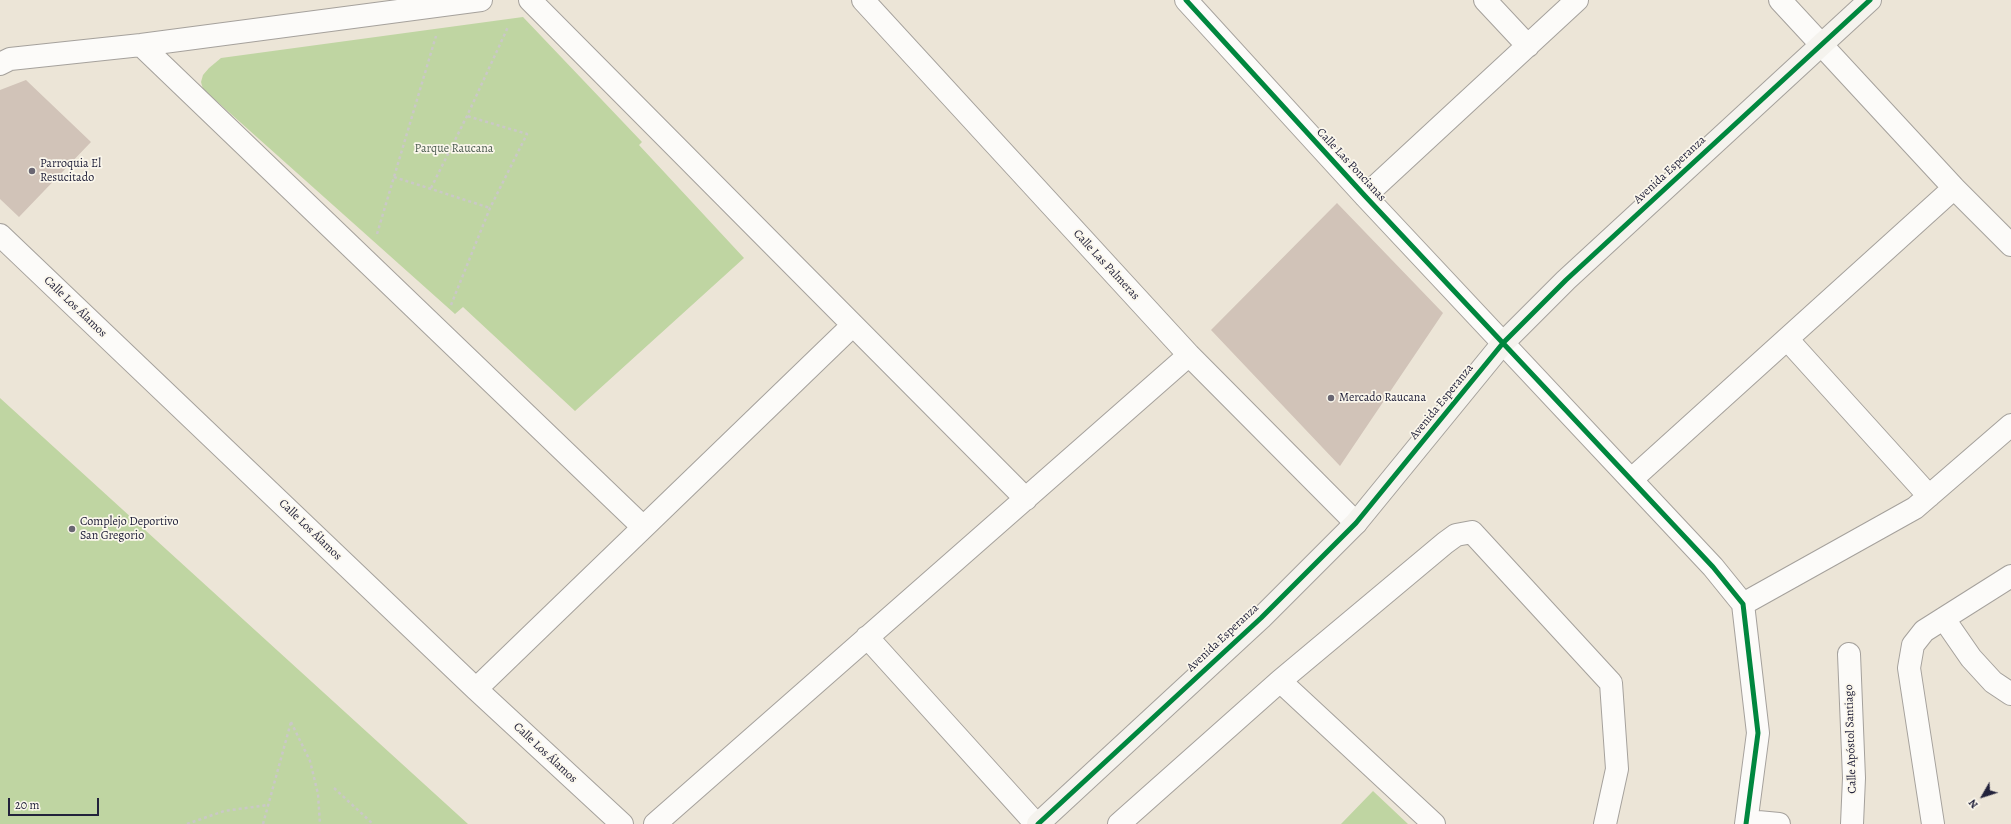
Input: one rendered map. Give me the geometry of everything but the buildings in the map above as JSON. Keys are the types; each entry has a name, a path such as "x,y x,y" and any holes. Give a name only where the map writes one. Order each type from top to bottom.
{"street":[{"path":"0,64 10,59 141,45 481,0"},
{"path":"530,0 1026,499"},
{"name":"Calle Las Palmeras","path":"863,0 1189,355 1356,524"},
{"name":"Calle Las Poncianas","path":"1186,0 1365,196 1632,479 1713,567 1743,604"},
{"path":"1485,0 1528,46"},
{"path":"1365,196 1577,0"},
{"path":"1780,0 1954,188 2011,245"},
{"name":"Avenida Esperanza","path":"1037,824 1261,618 1356,524 1503,343 1566,280 1870,0"},
{"path":"141,45 643,527"},
{"path":"1632,479 1954,188"},
{"name":"Calle Los Álamos","path":"0,235 476,689 622,824"},
{"path":"476,689 853,325"},
{"path":"1787,340 1929,496"},
{"path":"655,824 1189,355"},
{"path":"1779,824 1747,823 1758,733 1743,604 1915,508 2011,426"},
{"path":"1118,824 1280,681 1445,543 1456,535 1472,532 1611,683 1617,769 1605,824"},
{"path":"1933,824 1909,668 1913,645 1924,631 2011,576"},
{"path":"1944,619 1971,658 1993,682 2011,694"},
{"path":"867,637 1037,824"},
{"name":"Calle Apóstol Santiago","path":"1849,654 1854,778 1852,824"},
{"path":"1280,681 1434,824"}],"path":[{"path":"431,188 467,116 508,27"},
{"path":"376,238 436,36"},
{"path":"451,305 490,208 527,134 467,116"},
{"path":"394,177 490,208"},
{"path":"263,824 291,722 310,761 318,794 320,824"},
{"path":"334,788 373,824"},
{"path":"187,824 224,810 268,805"}],"green space":[{"name":"Parque Raucana","path":"523,17 642,142 639,145 744,258 575,411 463,307 455,314 203,89 201,82 203,75 221,58"},
{"name":"Complejo Deportivo San Gregorio","path":"0,398 468,824 0,824"},
{"path":"1373,791 1408,824 1341,824"}],"cycle path":[{"path":"1186,0 1365,196 1713,567 1743,604 1758,733 1746,824"},
{"path":"1038,824 1261,618 1356,523 1503,343 1566,280 1870,0"}],"place":[{"name":"Parroquia El Resucitado","path":"32,171"},
{"name":"Mercado Raucana","path":"1331,398"},
{"name":"Complejo Deportivo San Gregorio","path":"72,529"}]}
